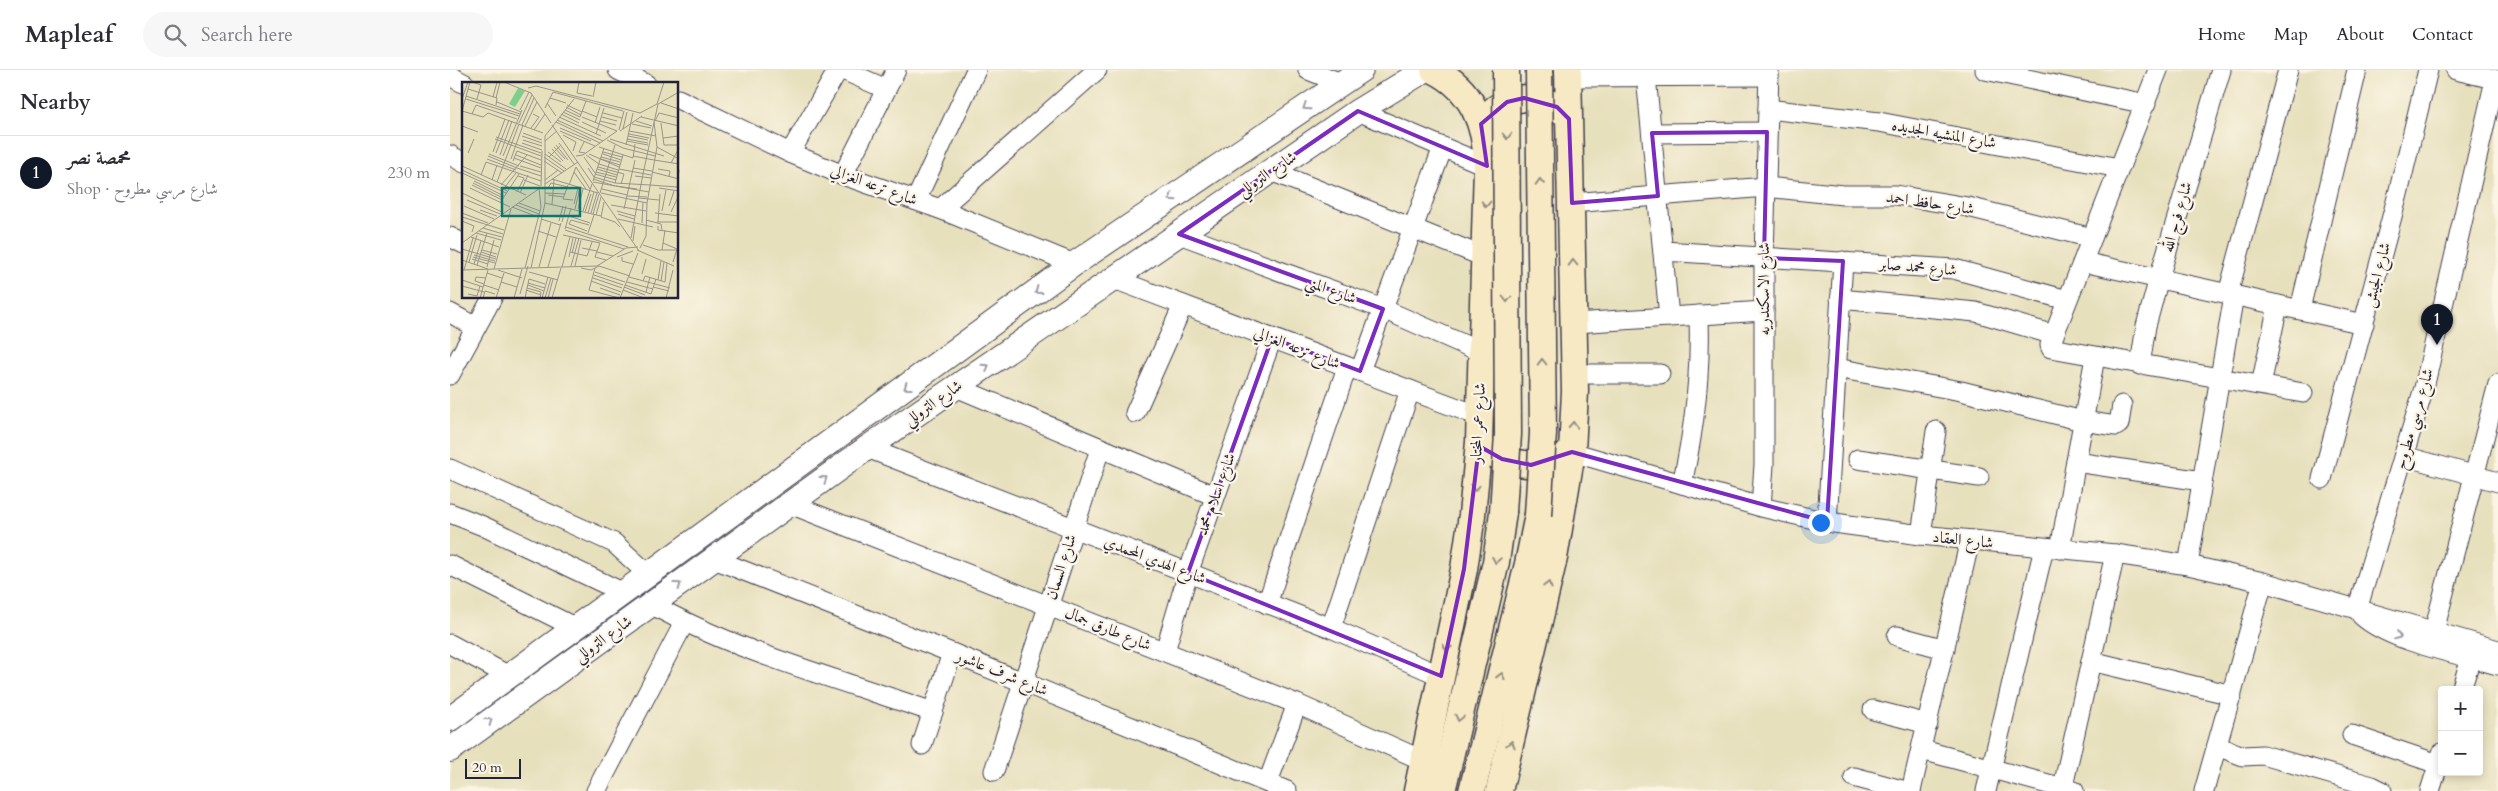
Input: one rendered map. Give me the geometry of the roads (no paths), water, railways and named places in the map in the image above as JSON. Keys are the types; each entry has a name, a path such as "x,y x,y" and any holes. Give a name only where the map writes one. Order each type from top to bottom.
{"main road":[{"name":"شارع عمر المختار","path":"1417,791 1464,569 1479,442 1484,257 1485,138 1477,112 1462,90 1434,70"},
{"path":"1442,791 1496,562 1504,512 1508,434 1506,70"},
{"path":"1472,791 1528,564 1538,515 1543,433 1539,70"},
{"path":"1499,791 1554,558 1572,452 1574,323 1568,73"},
{"path":"1481,124 1492,111 1507,102 1524,98 1541,100 1557,108 1569,119"},
{"path":"1479,442 1502,459 1524,464 1545,464 1572,452"}],"street":[{"path":"611,82 617,70 642,82"},
{"path":"790,153 838,70"},
{"path":"843,70 886,89"},
{"path":"843,175 896,70"},
{"path":"916,200 976,70"},
{"path":"940,209 1097,70"},
{"path":"1308,70 1341,83"},
{"name":"شارع التروللي","path":"454,711 509,676 650,575 1074,264 1362,70"},
{"name":"شارع التروللي","path":"450,750 867,448 1358,111 1425,70"},
{"path":"1985,70 2146,104"},
{"path":"2052,342 2158,70"},
{"name":"شارع فرج الله","path":"2140,365 2146,326 2159,278 2221,70"},
{"path":"2188,565 2231,294 2288,70"},
{"path":"2300,310 2357,70"},
{"name":"شارع الجيش","path":"2322,480 2364,324 2428,70"},
{"path":"2456,70 2497,80"},
{"path":"1568,73 1769,73"},
{"name":"شارع الاسكندريه","path":"1761,507 1764,465 1764,258 1769,73"},
{"path":"1650,74 1652,133 1669,317"},
{"path":"450,76 462,82"},
{"name":"شارع مرسي مطروح","path":"2357,610 2426,378 2497,80"},
{"name":"شارع ترعه الغزالي","path":"679,99 790,153 843,175 940,209 1074,264"},
{"name":"شارع المنشيه الجديده","path":"1768,109 1880,122 2120,168"},
{"path":"1358,111 1486,166"},
{"path":"1652,133 1767,132"},
{"path":"1267,604 1354,369 1383,309 1443,147"},
{"path":"450,155 462,162"},
{"path":"1271,172 1484,257"},
{"name":"شارع حافظ احمد","path":"1572,203 1766,186 1843,195 1896,195 2030,221 2092,238"},
{"name":"شارع المني","path":"1179,234 1383,309 1481,352"},
{"path":"450,237 462,243"},
{"name":"شارع محمد صابر","path":"1663,251 1954,269 2067,300"},
{"path":"1827,522 1843,261"},
{"path":"2083,262 2364,324"},
{"name":"شارع ترعه الغزالي","path":"1114,279 1480,416"},
{"path":"450,374 491,299"},
{"path":"1840,300 1976,312 2095,357 2304,393"},
{"path":"1135,413 1183,305"},
{"path":"2261,385 2278,305"},
{"path":"1574,323 1764,311"},
{"path":"450,313 476,327"},
{"path":"1682,484 1692,442 1698,400 1699,316"},
{"name":"شارع اسلام محمد","path":"1165,651 1188,573 1272,338"},
{"path":"1986,791 2076,462 2095,357"},
{"path":"1836,368 1961,391 2083,421 2117,426 2122,404"},
{"path":"1574,374 1660,374"},
{"path":"2434,631 2473,475 2495,411 2498,384"},
{"path":"956,387 1215,496"},
{"path":"1331,628 1410,390"},
{"path":"881,406 896,428"},
{"path":"1921,535 1936,431"},
{"name":"شارع الهدي المحمدي","path":"867,448 1331,628 1441,676"},
{"name":"شارع السمان","path":"994,771 1100,449"},
{"name":"شارع العقاد","path":"1572,452 1761,507 1827,522 1921,535 2115,554 2188,565 2263,582 2498,650"},
{"path":"2404,456 2498,482"},
{"path":"1858,459 1979,477"},
{"path":"2076,462 2202,481"},
{"path":"450,469 614,543 650,575"},
{"name":"شارع طارق جمال","path":"790,504 1297,704 1424,760"},
{"path":"450,513 483,526 624,593"},
{"path":"1911,791 1970,540"},
{"path":"1922,750 2067,790 2091,661 2115,554"},
{"name":"شارع شرف عاشور","path":"714,558 952,653 1287,791"},
{"path":"450,565 576,628"},
{"path":"2204,791 2263,582"},
{"path":"651,604 684,623 753,650 933,712"},
{"name":"شارع العقاد","path":"2357,610 2368,621 2384,631 2498,666"},
{"path":"596,791 684,623"},
{"path":"1897,636 1946,648"},
{"path":"450,644 509,676"},
{"path":"922,745 952,653"},
{"path":"2462,686 2471,658"},
{"path":"2091,661 2232,695"},
{"path":"1268,782 1297,704"},
{"path":"1873,710 1928,724"},
{"path":"2352,735 2438,758"},
{"path":"2217,746 2243,756 2263,755 2372,786 2382,791"},
{"path":"2430,791 2438,765"},
{"path":"1854,777 1905,791"}],"place":[{"name":"محمصة نصر","path":"2437,345"}]}
